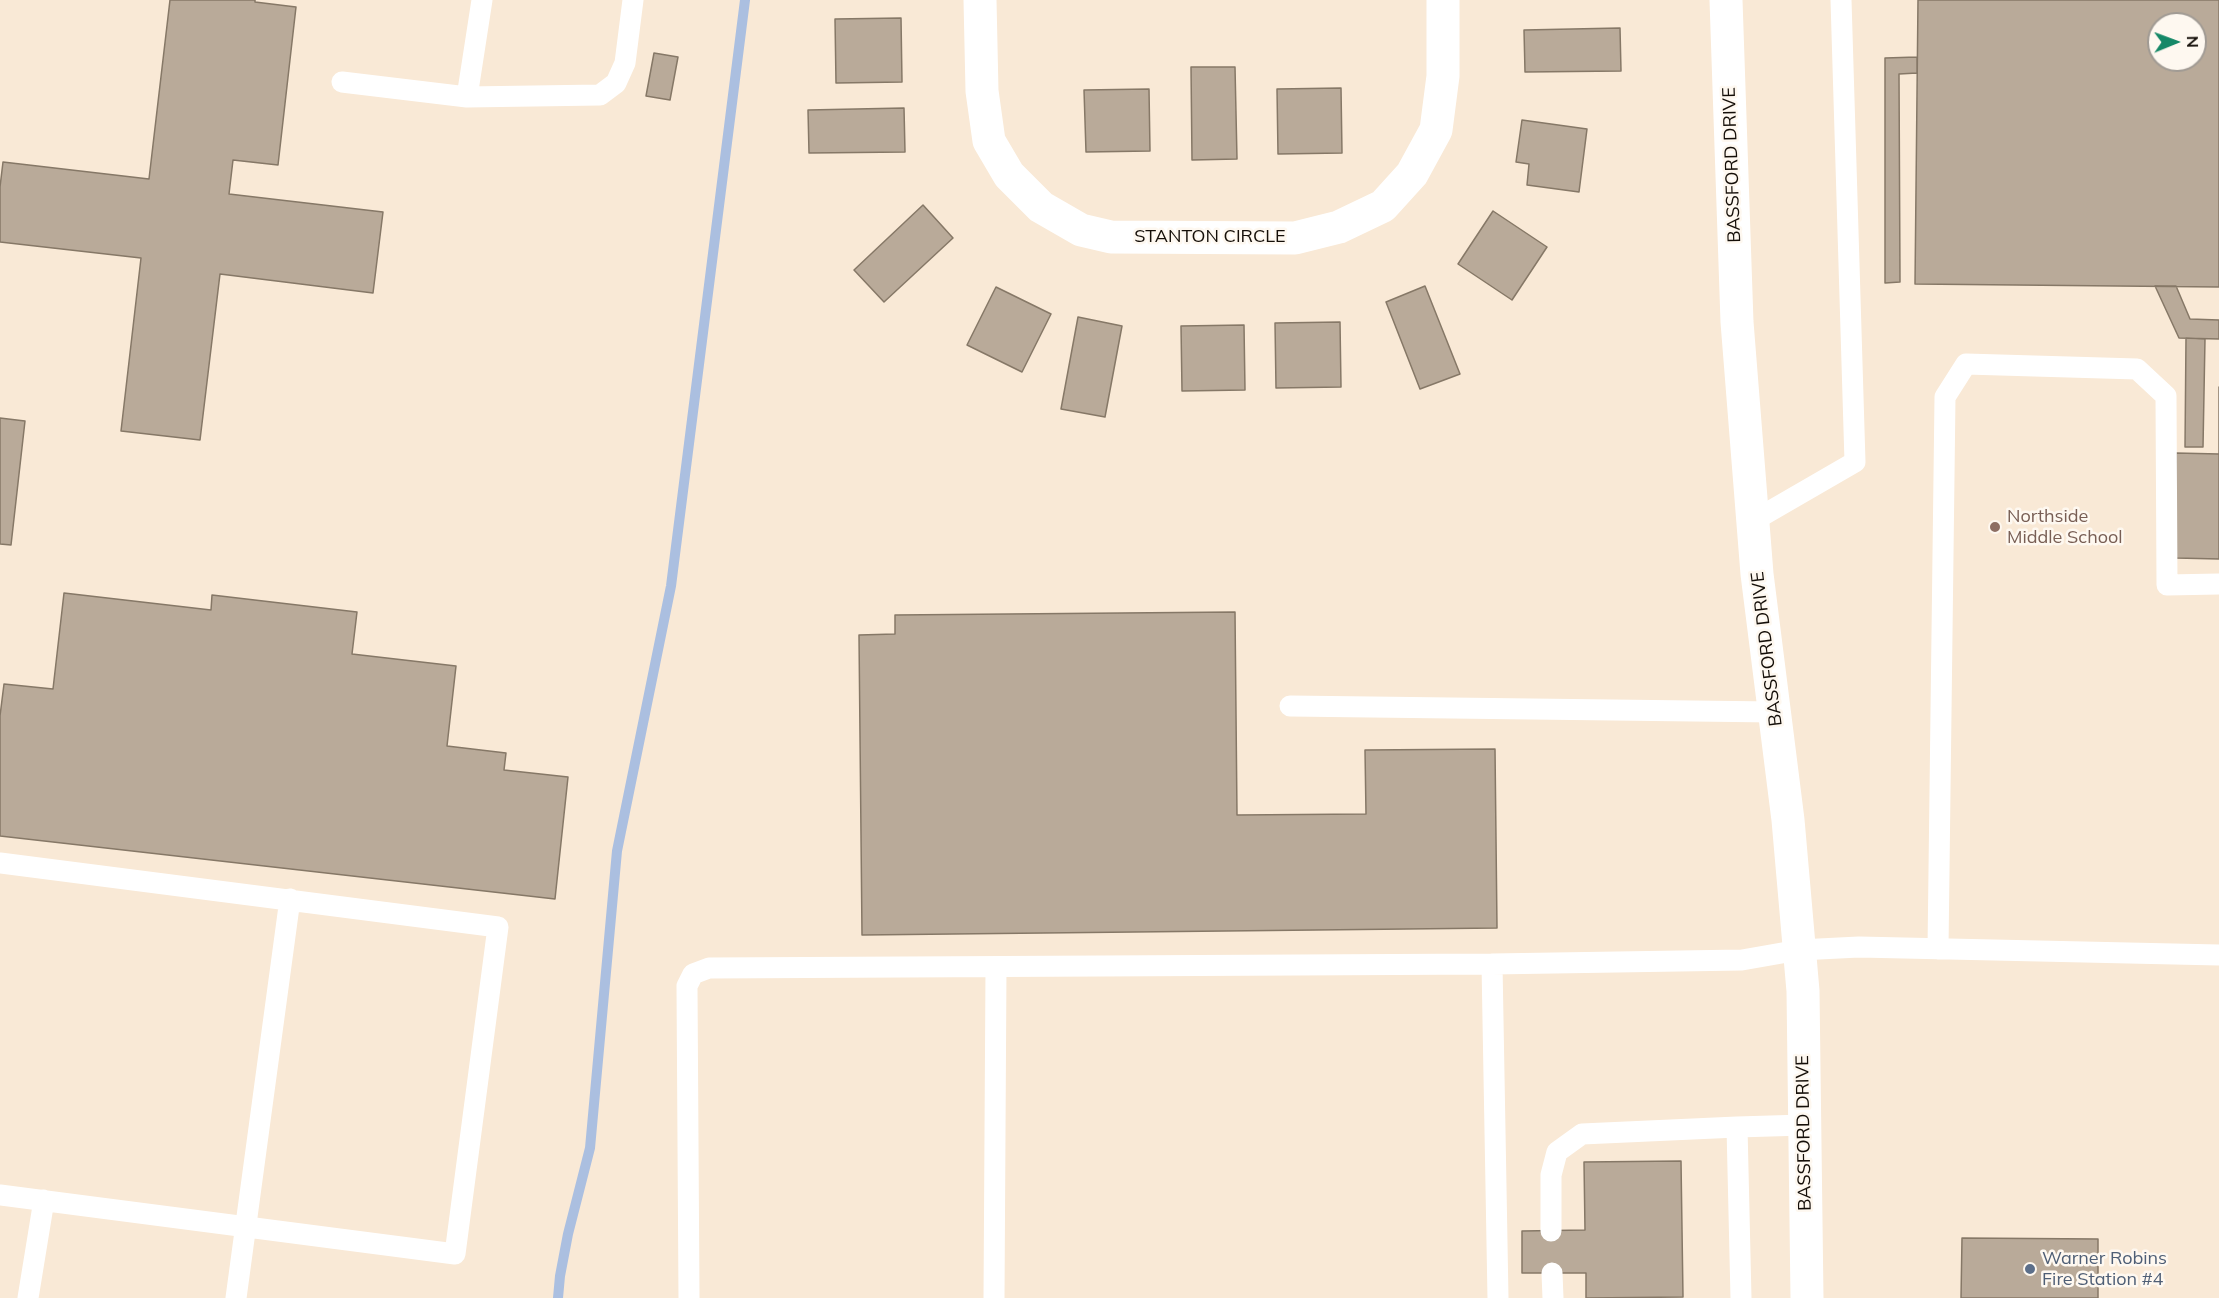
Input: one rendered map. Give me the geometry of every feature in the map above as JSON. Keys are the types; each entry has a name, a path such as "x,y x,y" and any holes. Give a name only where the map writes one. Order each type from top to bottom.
{"street":[{"name":"STANTON CIRCLE","path":"980,0 981,91 989,141 1009,175 1041,207 1081,230 1111,237 1295,238 1340,227 1383,206 1412,174 1436,130 1443,76 1443,0"},
{"name":"BASSFORD DRIVE","path":"1726,0 1737,322 1753,521 1788,820 1803,991 1807,1298"}],"lane":[{"path":"467,97 482,0"},
{"path":"342,82 467,97 600,95 616,83 625,63 633,0"},
{"path":"1753,521 1855,462 1841,0"},
{"path":"1938,949 1945,397 1966,364 2137,369 2166,396 2167,585 2219,584"},
{"path":"1290,706 1774,712"},
{"path":"0,863 498,927 455,1254 0,1195"},
{"path":"236,1298 290,899"},
{"path":"689,1298 687,986 693,974 709,968 996,968 1742,960 1799,950 1859,947 2219,955"},
{"path":"1492,964 1498,1298"},
{"path":"994,1298 996,968"},
{"path":"1551,1231 1551,1175 1557,1152 1582,1134 1804,1125"},
{"path":"1737,1127 1741,1298"},
{"path":"28,1298 44,1200"},
{"path":"1552,1273 1553,1298"}],"building":[{"path":"170,0 255,0 255,2 296,7 278,165 233,160 229,194 383,212 373,293 220,274 200,440 121,431 141,258 0,242 0,187 3,162 149,179"},
{"path":"1918,0 2219,0 2219,287 1915,284"},
{"path":"901,18 902,82 836,83 835,19"},
{"path":"1620,28 1621,71 1525,72 1524,30"},
{"path":"654,53 678,57 670,100 646,96"},
{"path":"1917,57 1917,73 1899,74 1900,282 1885,283 1885,58"},
{"path":"1191,67 1235,67 1237,159 1192,160"},
{"path":"1341,88 1342,153 1278,154 1277,89"},
{"path":"1149,89 1150,151 1086,152 1084,90"},
{"path":"904,108 905,152 809,153 808,110"},
{"path":"1522,120 1587,129 1579,192 1527,185 1529,164 1516,162"},
{"path":"923,205 953,238 884,302 854,270"},
{"path":"1493,211 1547,247 1512,300 1458,264"},
{"path":"1425,286 1460,374 1420,389 1386,302"},
{"path":"2155,286 2176,286 2190,319 2219,320 2219,339 2179,338"},
{"path":"996,287 1051,314 1022,372 967,345"},
{"path":"1078,317 1122,326 1105,417 1061,409"},
{"path":"1340,322 1341,387 1276,388 1275,323"},
{"path":"1244,325 1245,390 1182,391 1181,326"},
{"path":"2186,338 2205,339 2203,447 2185,447"},
{"path":"0,418 25,421 11,545 0,544"},
{"path":"2176,453 2219,454 2219,559 2176,558"},
{"path":"64,593 211,610 212,595 357,612 352,654 456,666 447,746 506,753 504,770 568,777 555,899 0,836 0,716 4,684 53,689"},
{"path":"1235,612 1237,815 1366,814 1365,750 1495,749 1497,928 862,935 859,635 895,634 895,615"},
{"path":"1681,1161 1683,1297 1586,1298 1586,1273 1522,1273 1522,1231 1585,1230 1584,1162"},
{"name":"Warner Robins Fire Station #4","path":"1962,1238 2098,1239 2098,1298 1961,1298"}],"waterway":[{"path":"558,1298 568,1234 590,1148 617,851 671,586 745,0"}],"place":[{"name":"Northside Middle School","path":"1995,527"},
{"name":"Warner Robins Fire Station #4","path":"2030,1269"}]}
